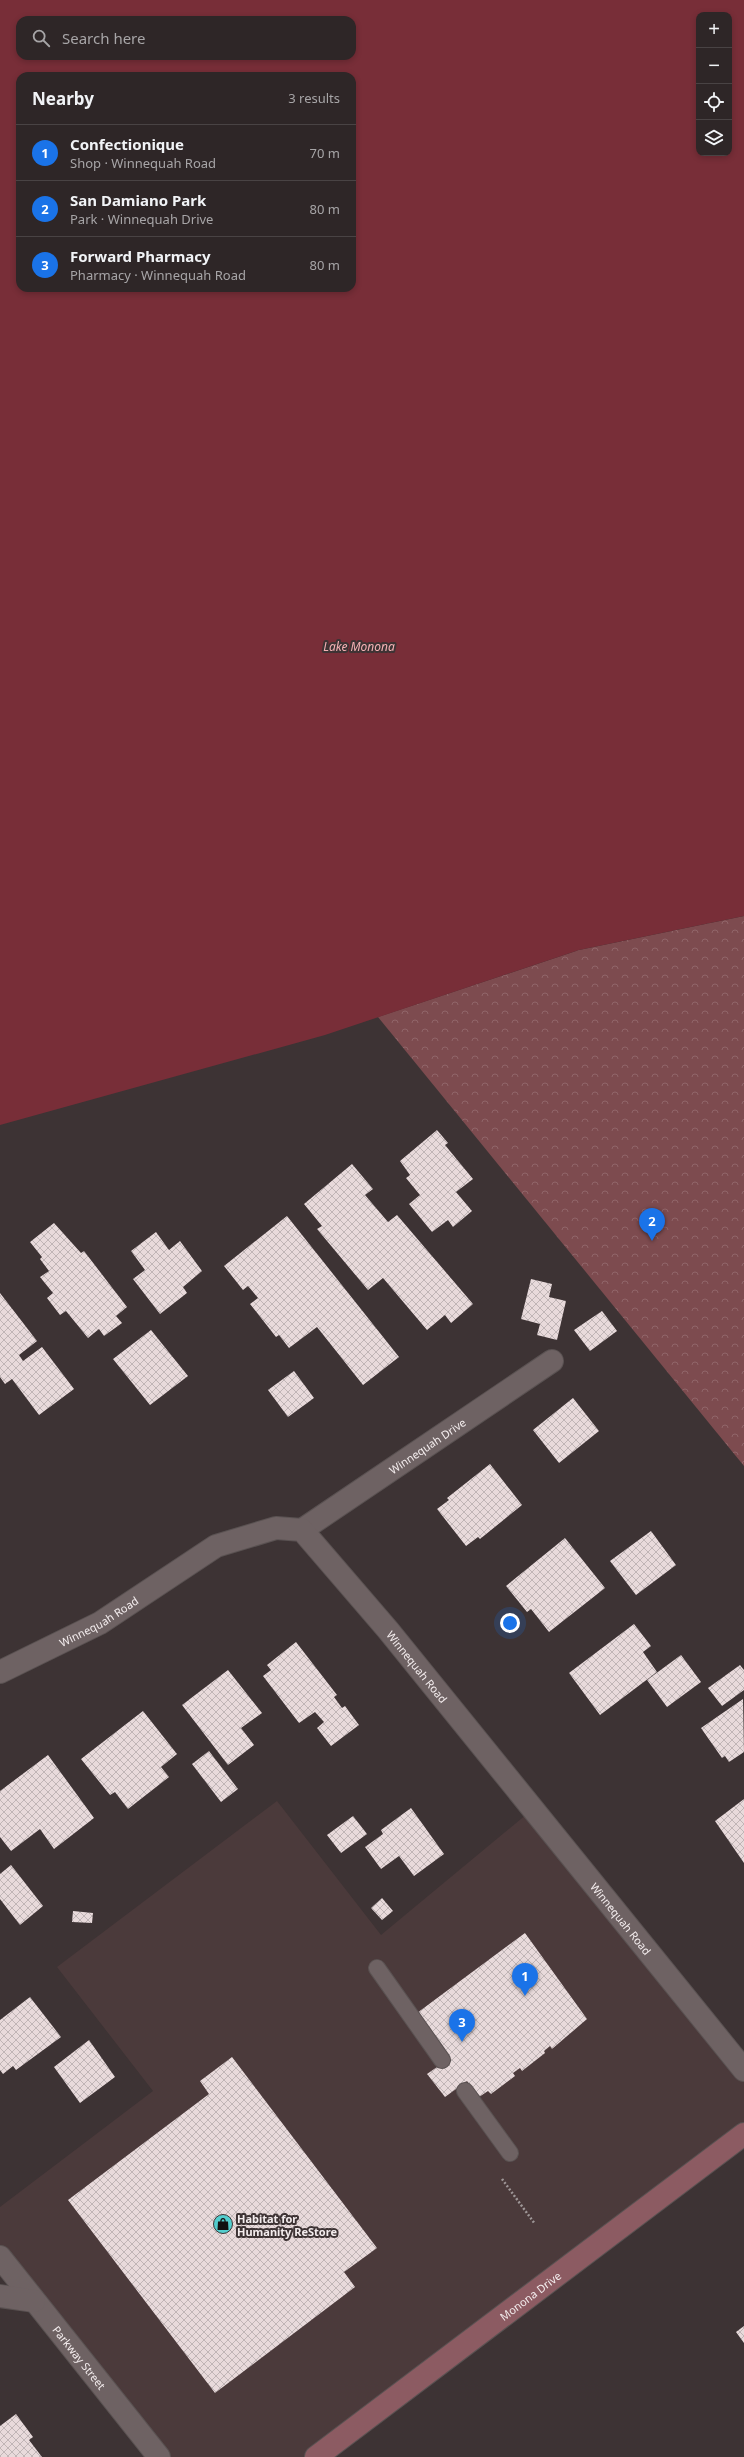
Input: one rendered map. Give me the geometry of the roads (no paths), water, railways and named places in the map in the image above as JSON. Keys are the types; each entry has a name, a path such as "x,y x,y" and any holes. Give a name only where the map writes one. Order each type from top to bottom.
{"street":[{"name":"Winnequah Drive","path":"302,1530 552,1361"},
{"name":"Winnequah Road","path":"0,1672 100,1623 216,1546 276,1528 302,1530 393,1636 744,2070"},
{"name":"Monona Drive","path":"316,2457 744,2134"},
{"name":"Parkway Street","path":"0,2257 159,2457"},
{"path":"0,2296 34,2300"}],"lane":[{"path":"377,1968 442,2060"},
{"path":"465,2091 510,2153"}],"water":[{"name":"Lake Monona","path":"0,0 744,0 744,916 579,950 325,1035 0,1125"}],"place":[{"name":"San Damiano Park","path":"652,1241"},
{"name":"Confectionique","path":"525,1996"},
{"name":"Forward Pharmacy","path":"462,2042"},
{"name":"Habitat for Humanity ReStore","path":"223,2224"}]}
